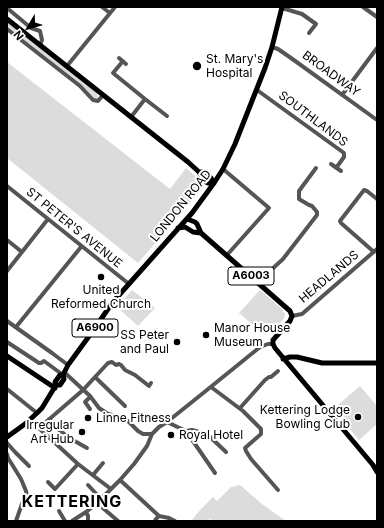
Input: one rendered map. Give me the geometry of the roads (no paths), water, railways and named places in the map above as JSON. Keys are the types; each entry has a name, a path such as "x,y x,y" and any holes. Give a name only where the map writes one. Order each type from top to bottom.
{"main road":[{"name":"LONDON ROAD","path":"64,374 68,365 112,303 187,219 223,169 234,147 257,90 272,47 282,7"},
{"path":"7,19 188,162 199,172 206,182 214,183"},
{"path":"187,219 195,222 194,210"},
{"name":"A6003","path":"187,219 192,227 258,282 287,308 292,316"},
{"name":"A6003","path":"195,222 199,233"},
{"name":"A6003","path":"178,228 185,227 199,233"},
{"path":"292,316 290,322 275,338 273,344 276,351 375,467 377,472"},
{"path":"7,356 55,387"},
{"path":"283,359 293,357 322,362 377,363"},
{"name":"A6900","path":"7,437 34,417 42,408 55,387 60,385 64,379 64,374"}],"street":[{"path":"102,7 110,13"},
{"path":"67,66 115,7"},
{"name":"LONDON ROAD","path":"282,7 302,14 316,24 309,33"},
{"path":"363,7 377,17"},
{"path":"7,8 32,28 40,31 42,40 40,45"},
{"path":"7,29 80,86 92,100 98,101 103,95"},
{"name":"BROADWAY","path":"272,47 278,49 291,58 377,120"},
{"path":"342,95 377,48"},
{"path":"123,61 113,73 167,116"},
{"name":"SOUTHLANDS","path":"257,90 344,153 344,157 336,168"},
{"path":"131,117 145,99"},
{"name":"SOUTHLANDS","path":"331,164 341,171"},
{"path":"258,282 283,259 317,215 312,206 299,199 299,190 316,168"},
{"path":"223,169 269,208 227,255"},
{"name":"ST PETER'S AVENUE","path":"7,186 81,247 129,284"},
{"path":"375,251 340,221 364,190 377,199"},
{"path":"7,271 48,220"},
{"path":"7,240 22,252"},
{"path":"16,327 81,247"},
{"name":"HEADLANDS","path":"292,316 302,314 375,251"},
{"path":"7,321 68,365"},
{"path":"7,342 39,363 44,361 64,374 83,390 99,408 108,414 121,417 143,434 152,434"},
{"path":"72,521 97,503 120,480 147,446 152,434 158,427 167,422 260,347 273,344"},
{"path":"39,428 83,390 108,363 112,362 116,365 119,364 149,386 151,383"},
{"path":"240,408 264,380 271,377 278,371"},
{"path":"95,378 125,406"},
{"path":"211,387 240,408 261,429 261,434 245,448 251,458 278,490"},
{"path":"7,388 34,417 42,432 78,464 111,489"},
{"path":"90,397 85,402 90,409"},
{"path":"49,419 59,430 87,448"},
{"path":"167,422 186,431 215,473"},
{"path":"186,431 192,430 207,434 226,452"},
{"path":"7,443 29,466"},
{"path":"7,454 21,479 27,496 23,501 16,521"},
{"path":"93,475 103,462"},
{"path":"48,482 55,489 78,464"},
{"path":"120,480 160,516 175,521"},
{"path":"88,485 101,499"},
{"path":"97,503 118,521"},
{"path":"59,511 65,521"},
{"path":"86,512 88,521"},
{"path":"155,521 160,516"}],"place":[{"name":"St. Mary's Hospital","path":"197,66"},
{"name":"United Reformed Church","path":"101,277"},
{"name":"Manor House Museum","path":"206,335"},
{"name":"SS Peter and Paul","path":"177,342"},
{"name":"Kettering Lodge Bowling Club","path":"358,417"},
{"name":"Linne Fitness","path":"88,418"},
{"name":"Irregular Art Hub","path":"82,432"},
{"name":"Royal Hotel","path":"171,435"}],"district":[{"name":"KETTERING","path":"72,502"}]}
